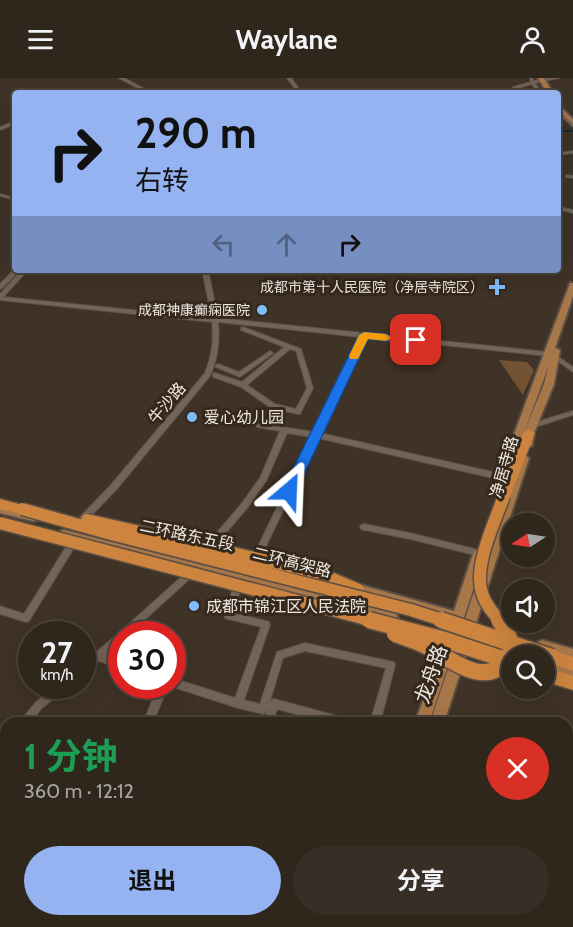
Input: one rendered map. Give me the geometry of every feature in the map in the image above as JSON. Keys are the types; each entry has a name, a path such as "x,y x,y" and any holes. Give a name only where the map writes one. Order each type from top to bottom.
{"highway":[{"path":"257,590 297,605 413,640 468,671 494,670 508,659 511,642 484,598 479,579 504,496 532,429"},
{"name":"二环高架路","path":"0,504 131,540 411,610 573,664"},
{"path":"22,509 34,507 320,573 357,589"},
{"path":"0,523 445,640 501,658"},
{"path":"555,677 573,683"}],"main road":[{"path":"537,79 547,90"},
{"path":"561,104 573,116"},
{"path":"561,110 572,122"},
{"name":"净居寺路","path":"464,620 479,553 551,355 573,285"},
{"name":"净居寺路","path":"464,620 549,384 551,355 573,305"},
{"name":"二环路东五段","path":"0,509 198,567 459,637 501,652"},
{"name":"二环路东五段","path":"0,517 203,555 357,589 464,620 573,656"},
{"path":"425,717 464,620"},
{"name":"龙舟路","path":"439,717 459,637"},
{"path":"555,670 573,676"}],"street":[{"path":"121,78 142,90"},
{"path":"514,90 537,79 558,78"},
{"path":"0,287 14,273"},
{"path":"0,298 22,273"},
{"name":"牛沙路","path":"0,610 26,618 76,532 208,374 213,365 218,337 206,273"},
{"path":"0,298 551,355 573,370"},
{"path":"214,375 243,385 273,406 298,412 310,388 299,351 243,329"},
{"path":"253,566 364,335"},
{"path":"243,385 288,347"},
{"path":"218,366 240,375 270,353"},
{"path":"532,429 573,413"},
{"path":"257,425 316,435 506,478"},
{"path":"203,555 245,505 263,478 285,429"},
{"path":"364,527 479,553"},
{"path":"138,621 198,567"},
{"path":"238,703 266,626 228,615 240,578"},
{"path":"263,709 280,655 306,647 391,665 377,717"},
{"path":"108,648 98,657 108,660"},
{"path":"186,686 263,709 274,704 323,717"},
{"path":"29,717 47,699"},
{"path":"150,717 158,699"},
{"path":"270,717 274,704"}],"shaded area":[{"path":"499,360 527,362 534,370 523,395"}],"waterway":[{"path":"561,131 572,131"}],"slow traffic":[{"path":"354,356 364,335 386,338"}],"place":[{"name":"成都市第十人民医院（净居寺院区）","path":"497,287"},
{"name":"成都神康癫痫医院","path":"262,310"},
{"name":"爱心幼儿园","path":"192,417"},
{"name":"成都市锦江区人民法院","path":"194,606"}],"route":[{"path":"289,491 364,335 416,340"}]}
